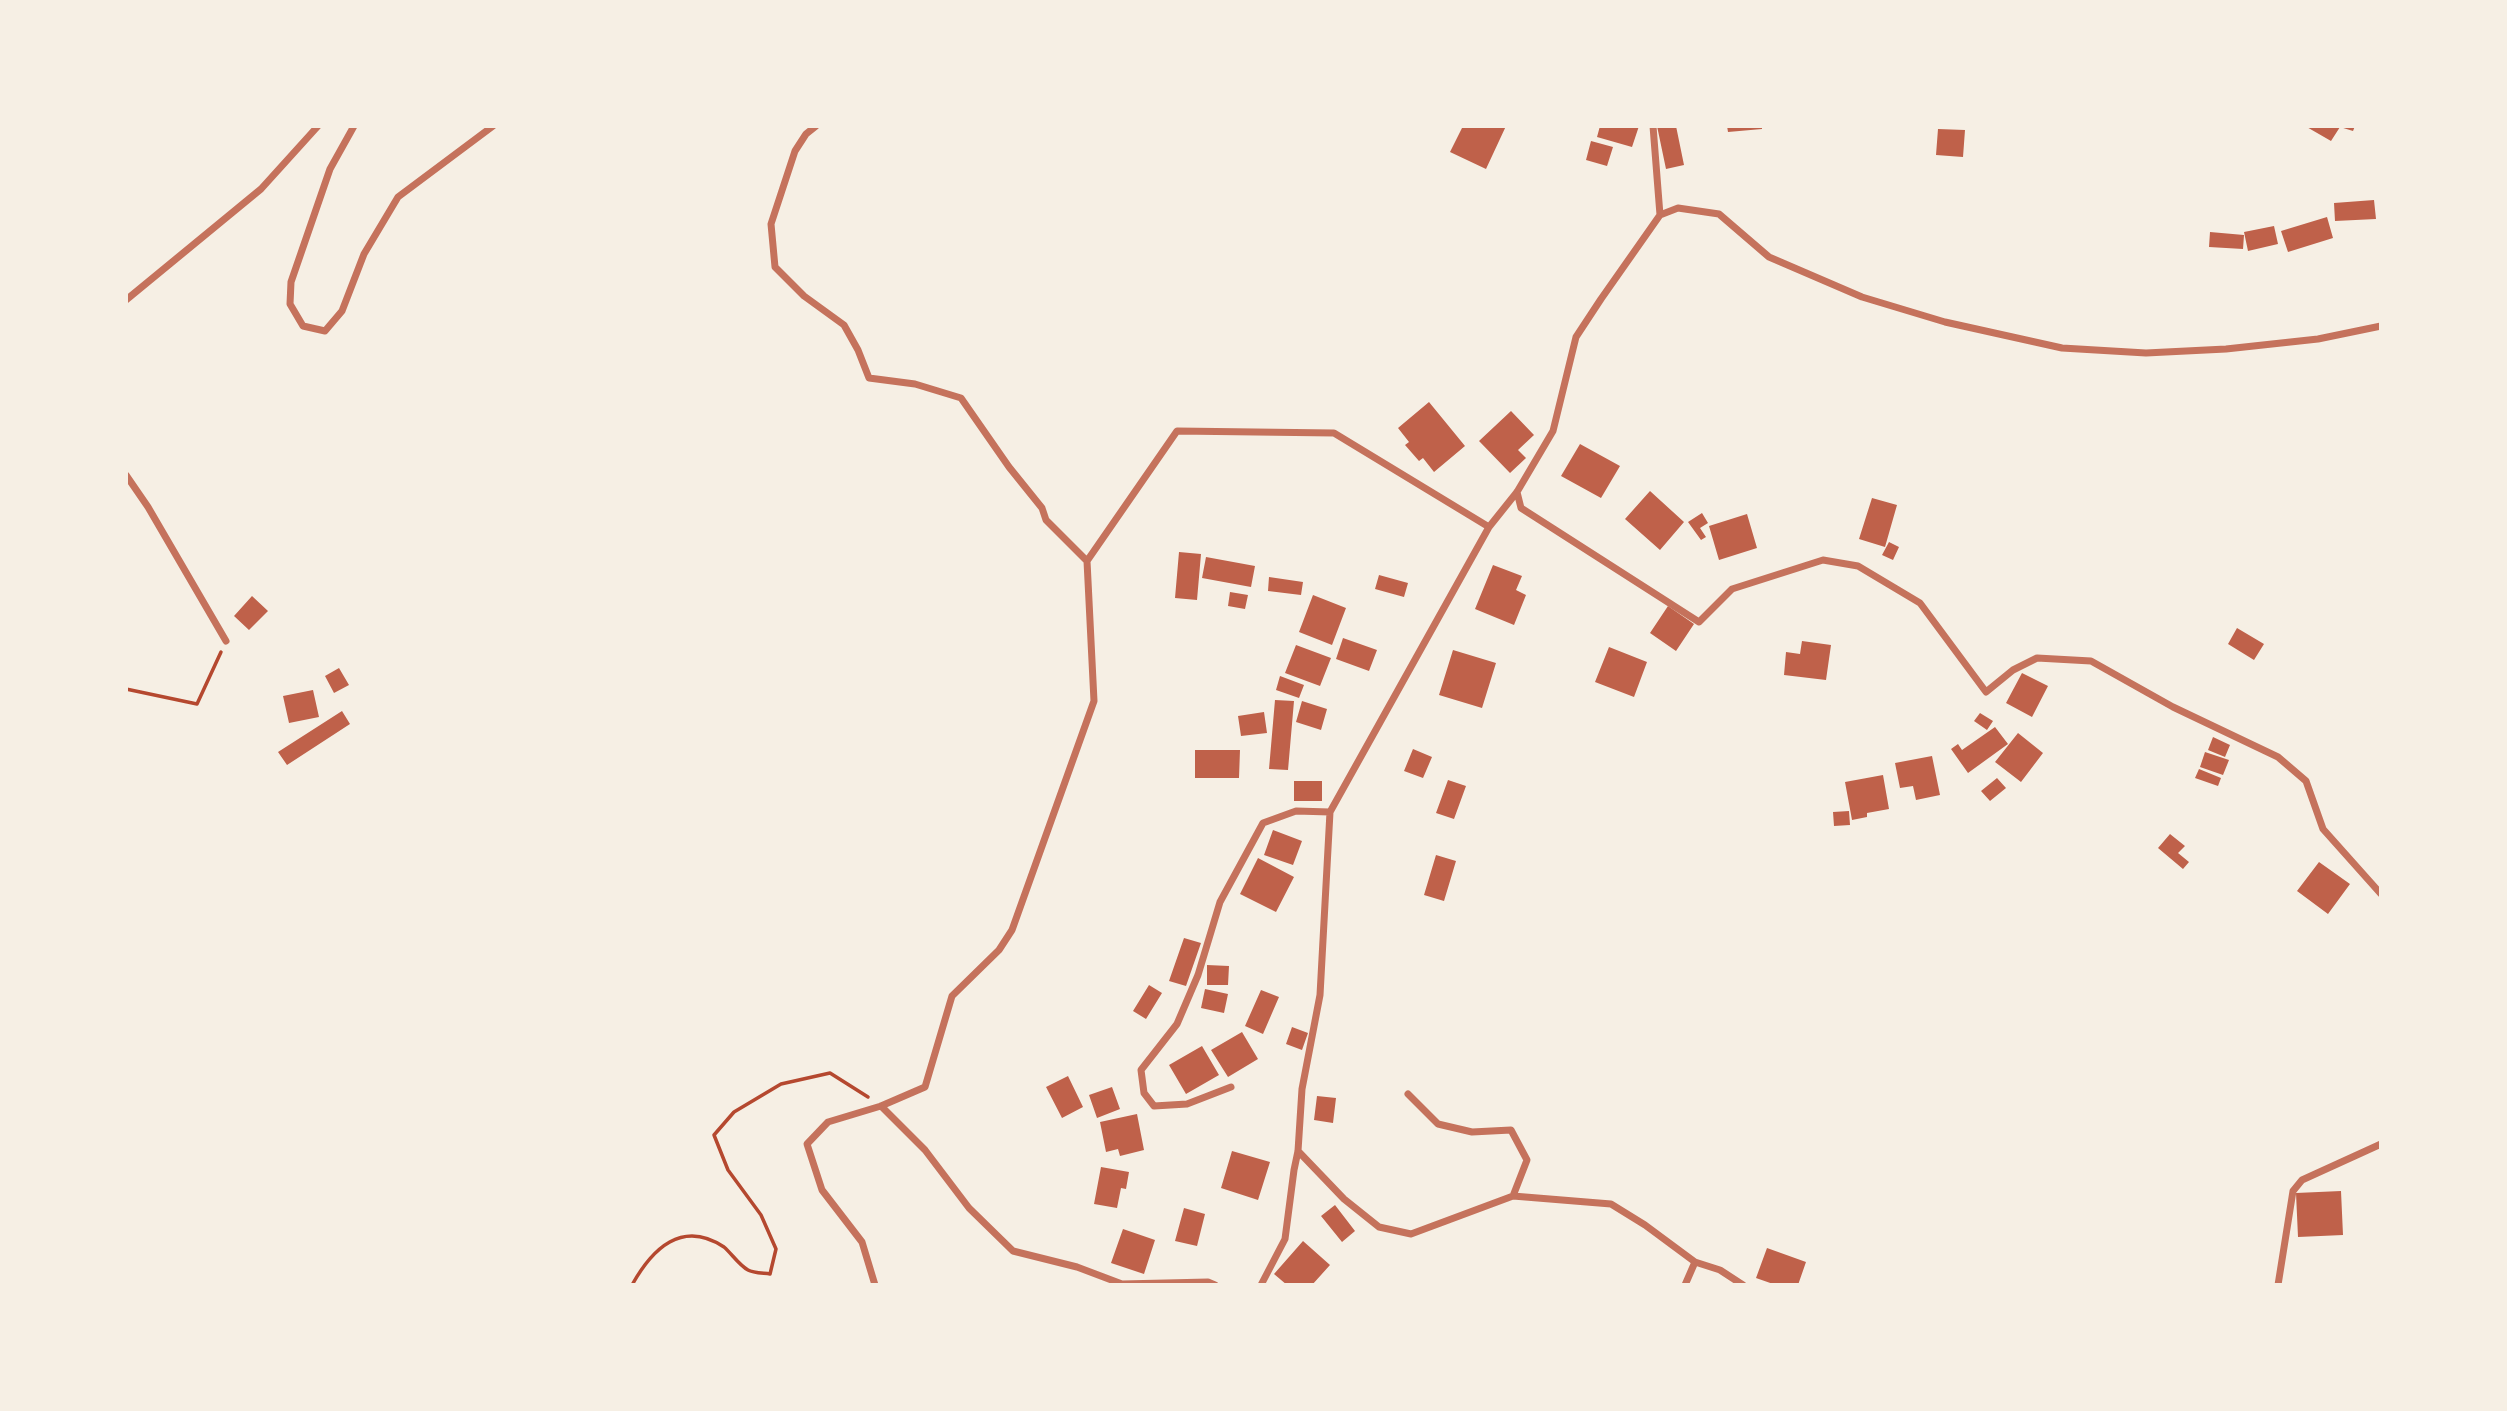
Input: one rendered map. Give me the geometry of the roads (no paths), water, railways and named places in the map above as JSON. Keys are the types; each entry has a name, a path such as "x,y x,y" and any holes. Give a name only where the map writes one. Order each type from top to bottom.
{"street":[{"path":"126,300 261,189 318,126"},
{"path":"354,126 330,169 291,282 290,304 303,326 325,331 342,311 364,254 398,197 493,126"},
{"path":"816,126 806,134 795,150 771,224 775,267 804,296 844,325 859,350 869,378 915,384 961,398 1009,467 1042,508 1046,520 1087,561"},
{"path":"1653,126 1660,215"},
{"path":"1261,1285 1285,1239 1298,1151 1302,1089 1320,995 1330,812 1489,527 1517,492 1553,431 1576,337 1660,215 1678,208 1719,214 1769,257 1862,296 1945,322 2062,348 2146,353 2226,349 2318,339 2381,326"},
{"path":"874,1285 862,1242 822,1190 807,1144 828,1122 881,1106 925,1087 952,996 999,950 1012,930 1094,701 1087,561 1177,431 1334,433 1489,527"},
{"path":"126,475 148,507 226,641"},
{"path":"1517,492 1521,508 1699,622 1732,589 1823,559 1858,566 1920,603 1986,692 2013,670 2037,658 2091,661 2173,707 2278,757 2306,781 2323,829 2381,894"},
{"path":"1231,1087 1186,1104 1154,1107 1144,1093 1140,1070 1177,1024 1198,975 1220,902 1263,823 1296,811 1330,812"},
{"path":"1408,1094 1438,1124 1472,1132 1511,1130 1527,1160 1513,1196"},
{"path":"881,1106 925,1150 969,1208 1013,1251 1077,1267 1122,1284 1208,1282 1215,1285"},
{"path":"2278,1285 2293,1191 2302,1180 2381,1144"},
{"path":"1298,1151 1344,1199 1378,1227 1411,1234 1513,1196 1611,1204 1695,1262 1720,1270 1743,1285"},
{"path":"1685,1285 1695,1262"}]}
